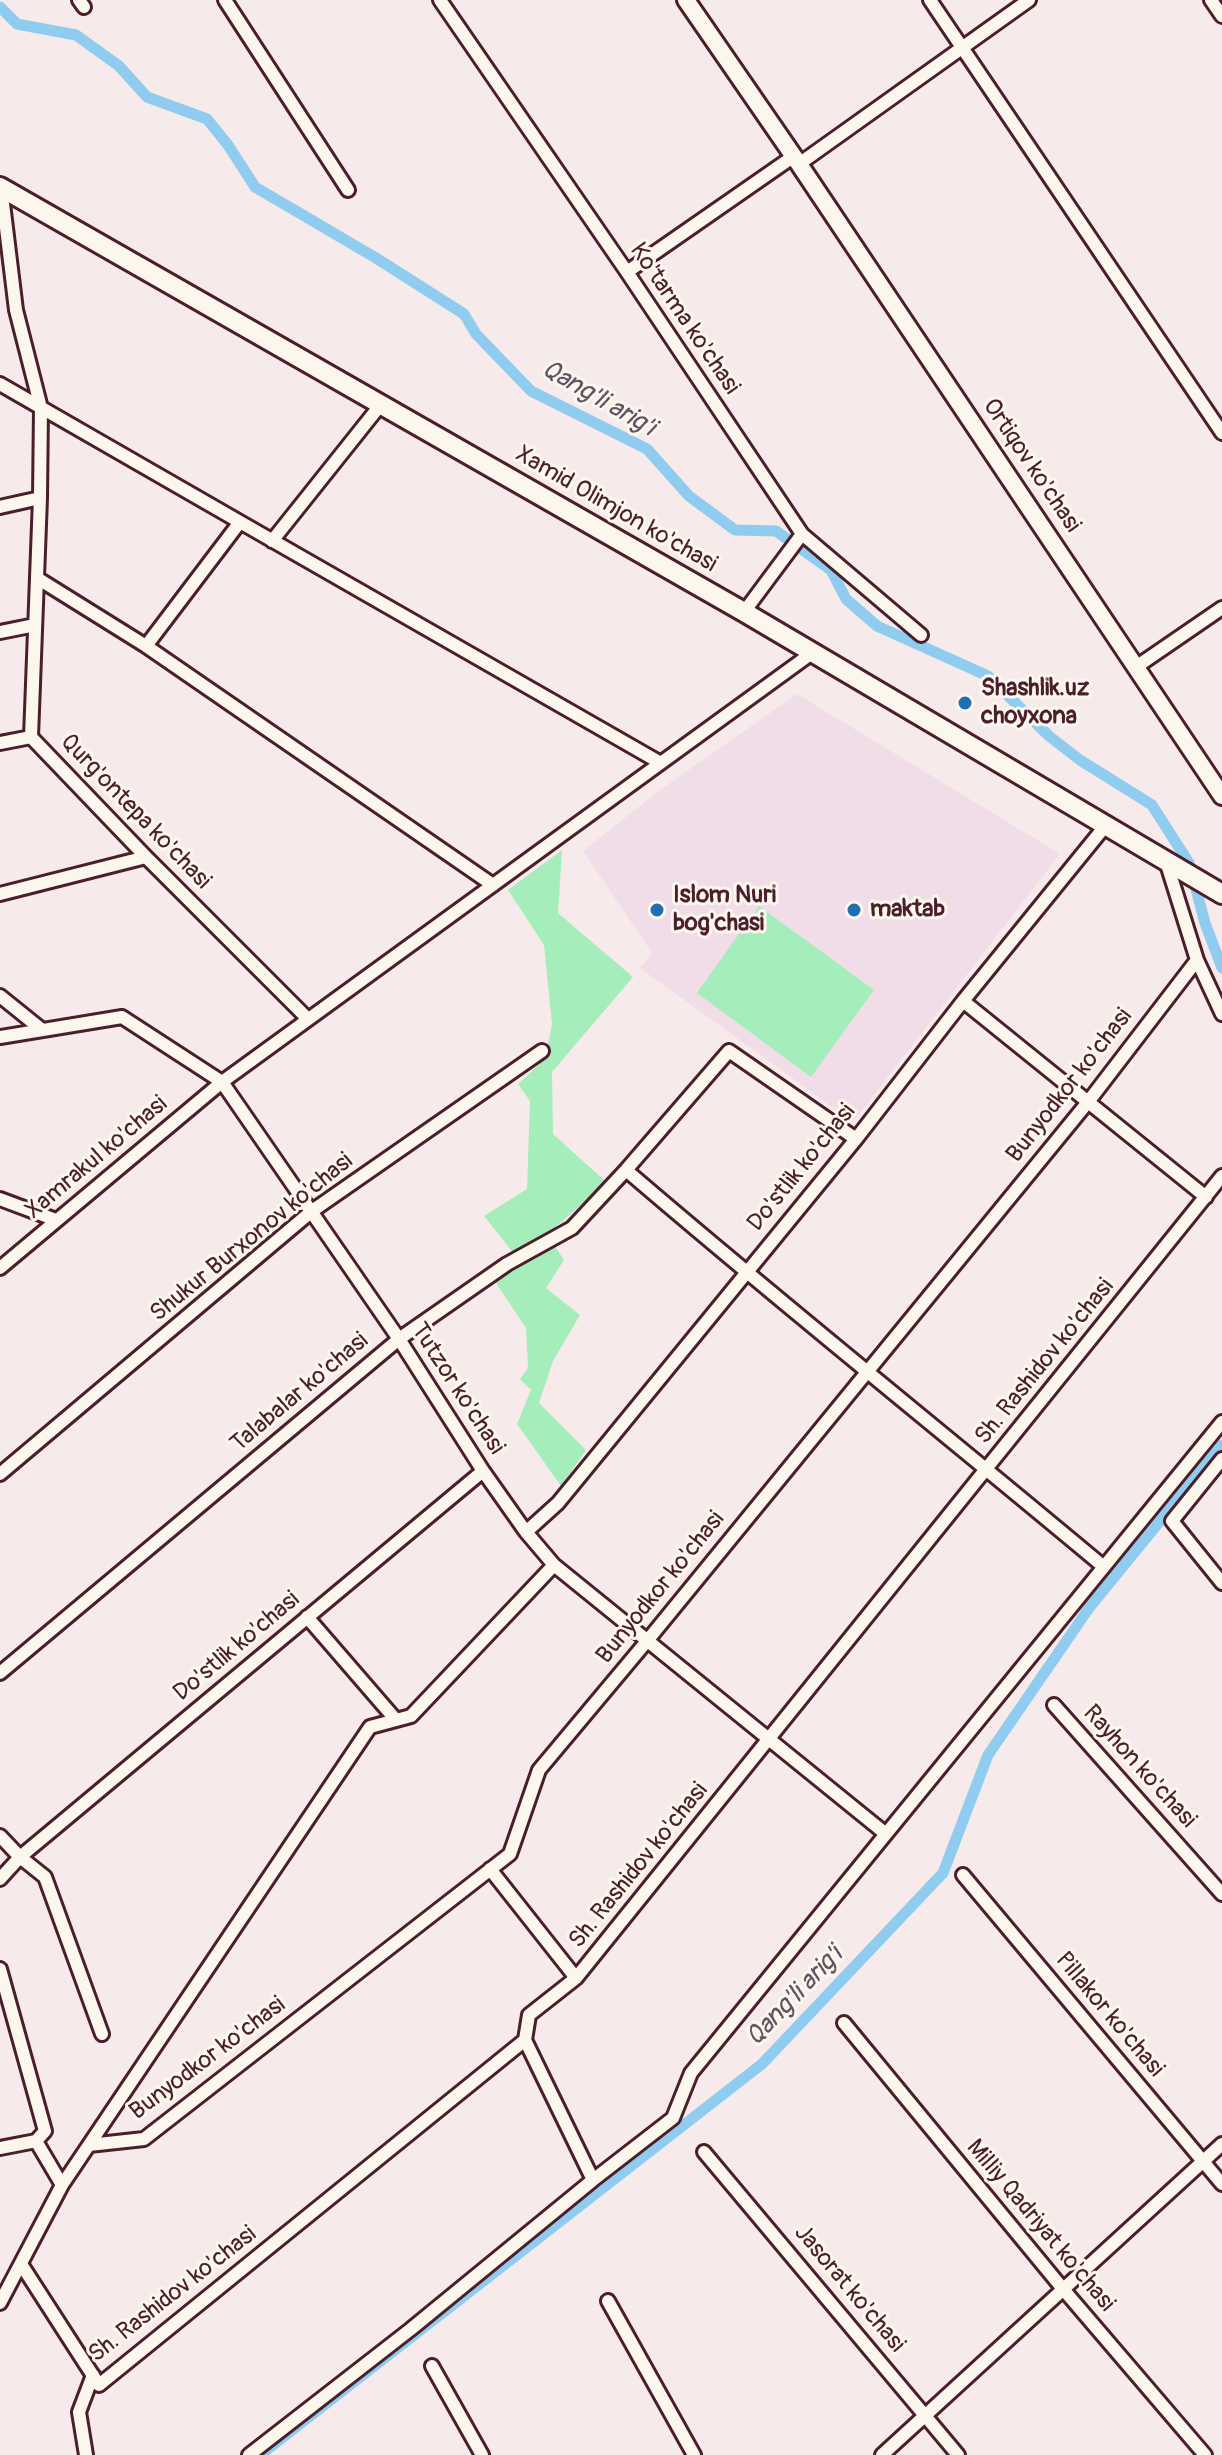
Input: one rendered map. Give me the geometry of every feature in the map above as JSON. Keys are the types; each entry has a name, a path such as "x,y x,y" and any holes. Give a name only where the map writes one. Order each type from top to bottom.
{"main road":[{"name":"Xamid Olimjon ko'chasi","path":"0,187 744,612 1222,894"}],"street":[{"path":"225,0 348,190"},
{"name":"Ko'tarma ko'chasi","path":"440,0 627,272 797,541 921,635"},
{"name":"Ortiqov ko'chasi","path":"686,0 1222,796"},
{"path":"930,0 1222,433"},
{"path":"627,272 1029,0"},
{"path":"1211,0 1222,16"},
{"name":"Qurg'ontepa ko'chasi","path":"0,187 16,310 41,408 31,737 308,1019"},
{"path":"0,384 659,762"},
{"path":"272,541 382,403"},
{"path":"0,507 40,498"},
{"path":"146,646 240,522"},
{"path":"744,612 797,541"},
{"path":"37,578 146,646 493,885"},
{"path":"1136,667 1222,608"},
{"path":"0,632 35,625"},
{"name":"Xamrakul ko'chasi","path":"0,1268 222,1082 812,653"},
{"path":"0,743 31,737"},
{"name":"Do'stlik ko'chasi","path":"526,1532 558,1503 856,1139 1106,825"},
{"path":"0,894 146,857"},
{"path":"1166,861 1197,960 1222,1014"},
{"name":"Bunyodkor ko'chasi","path":"89,2145 144,2139 510,1854 539,1770 1088,1102 1197,960"},
{"path":"0,996 41,1029"},
{"path":"963,1001 1206,1197"},
{"name":"Tutzor ko'chasi","path":"0,1037 122,1017 222,1082 399,1339 483,1471 526,1532 554,1565 886,1834"},
{"name":"Shukur Burxonov ko'chasi","path":"0,1474 312,1211 542,1051"},
{"name":"Talabalar ko'chasi","path":"0,1673 399,1339 507,1264 572,1228 729,1051 856,1139"},
{"path":"626,1170 745,1272 1104,1567"},
{"name":"Sh. Rashidov ko'chasi","path":"21,2264 99,2385 525,2040 529,2015 576,1978 1222,1176"},
{"path":"0,1199 56,1220"},
{"path":"249,2455 673,2118 691,2073 1222,1422"},
{"path":"1222,1459 1172,1521 1222,1583"},
{"name":"Do'stlik ko'chasi","path":"0,1879 20,1857 483,1471"},
{"path":"0,2303 62,2185 370,1727 411,1716 554,1565"},
{"path":"307,1617 396,1720"},
{"name":"Rayhon ko'chasi","path":"1054,1705 1222,1894"},
{"path":"0,1836 45,1877 102,2034"},
{"path":"490,1869 576,1978"},
{"name":"Pillakor ko'chasi","path":"963,1875 1222,2184"},
{"path":"0,1969 45,2131 36,2141 0,2148"},
{"name":"Milliy Qadriyat ko'chasi","path":"844,2023 1063,2289 1205,2455"},
{"path":"525,2040 593,2180"},
{"path":"36,2141 62,2185"},
{"path":"882,2455 1222,2144"},
{"name":"Jasorat ko'chasi","path":"704,2152 958,2455"},
{"path":"608,2301 694,2455"},
{"path":"432,2366 482,2455"},
{"path":"86,2455 79,2412 93,2375"}],"shaded area":[{"name":"maktab","path":"797,694 1060,854 853,1122 640,968 652,953 583,851 660,790"}],"green space":[{"path":"562,850 558,913 633,977 552,1072 553,1134 605,1181 562,1221 514,1254 484,1216 527,1189 530,1101 518,1084 545,1059 552,1024 544,945 508,890"},
{"path":"759,906 874,990 811,1077 697,993"},
{"path":"554,1245 564,1260 546,1288 580,1315 553,1361 539,1403 586,1450 561,1486 517,1424 531,1390 520,1379 528,1368 526,1328 494,1280 508,1269"}],"waterway":[{"name":"Qang'li arig'i","path":"0,7 17,24 76,35 119,66 147,97 207,119 255,187 464,314 476,334 531,391 647,449 689,496 735,530 776,531 831,570 846,599 877,626 988,676 1049,736 1080,760 1152,805 1189,863 1205,923 1222,968"},
{"name":"Qang'li arig'i","path":"260,2455 762,2064 943,1873 988,1755 1089,1608 1222,1445"}],"place":[{"name":"Shashlik.uz choyxona","path":"965,703"},
{"name":"Islom Nuri bog'chasi","path":"657,910"},
{"name":"maktab","path":"854,910"}]}
